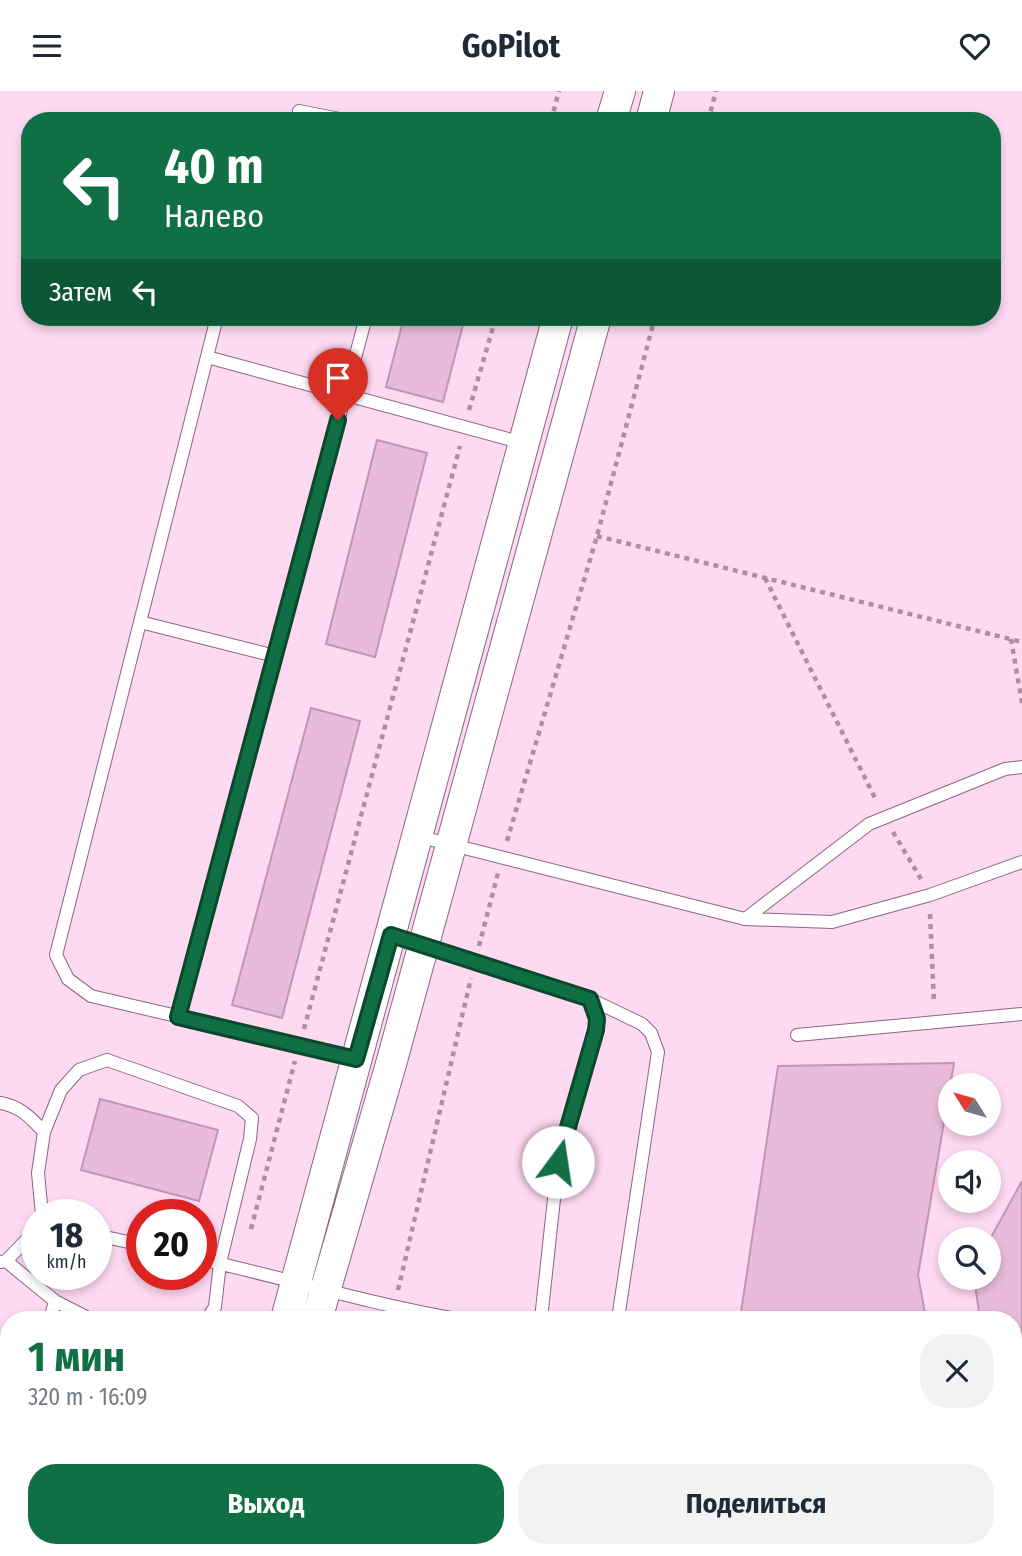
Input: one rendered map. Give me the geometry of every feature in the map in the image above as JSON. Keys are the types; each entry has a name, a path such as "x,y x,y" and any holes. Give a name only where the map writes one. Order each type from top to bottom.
{"street":[{"path":"614,112 620,91"},
{"path":"653,112 659,91"},
{"path":"288,1311 556,326"},
{"path":"319,1311 452,846 594,326"}],"lane":[{"path":"299,111 304,112"},
{"path":"215,326 56,955 68,979 91,996 356,1059"},
{"path":"178,1017 364,326"},
{"path":"207,358 523,443"},
{"path":"140,622 275,656"},
{"path":"745,919 869,824 1005,769 1022,767"},
{"path":"417,836 745,919 832,922 930,895 1022,862"},
{"path":"391,935 590,999 642,1024 651,1033 658,1052 619,1311"},
{"path":"542,1311 558,1162 596,1030 597,1019 590,999"},
{"path":"797,1035 1022,1014"},
{"path":"40,1199 38,1173 44,1132 61,1090 79,1070 107,1060 238,1107 252,1118 250,1139 220,1263 212,1311"},
{"path":"0,1103 12,1105 31,1117 44,1132"},
{"path":"21,1244 3,1261 55,1301 74,1311"},
{"path":"217,1262 411,1311"},
{"path":"52,1311 55,1301"}],"path":[{"path":"553,112 559,91"},
{"path":"710,112 716,91"},
{"path":"241,1267 493,326"},
{"path":"394,1308 475,962 502,859 597,537 653,326"},
{"path":"597,537 1022,642"},
{"path":"765,578 885,818 930,895 934,1021"},
{"path":"1011,639 1022,703"}],"building":[{"path":"402,326 463,326 443,402 386,387"},
{"path":"377,440 427,453 375,657 326,644"},
{"path":"311,708 360,721 282,1018 232,1005"},
{"path":"954,1063 952,1073 938,1073 938,1136 942,1136 918,1275 925,1311 741,1311 778,1066"},
{"path":"100,1099 218,1130 200,1199 81,1170"},
{"path":"1022,1181 1022,1311 979,1311 976,1290 1001,1290 1001,1227 997,1227"}],"route":[{"path":"338,420 178,1017 356,1059 391,935 590,999 597,1019 596,1030 558,1162"}]}
